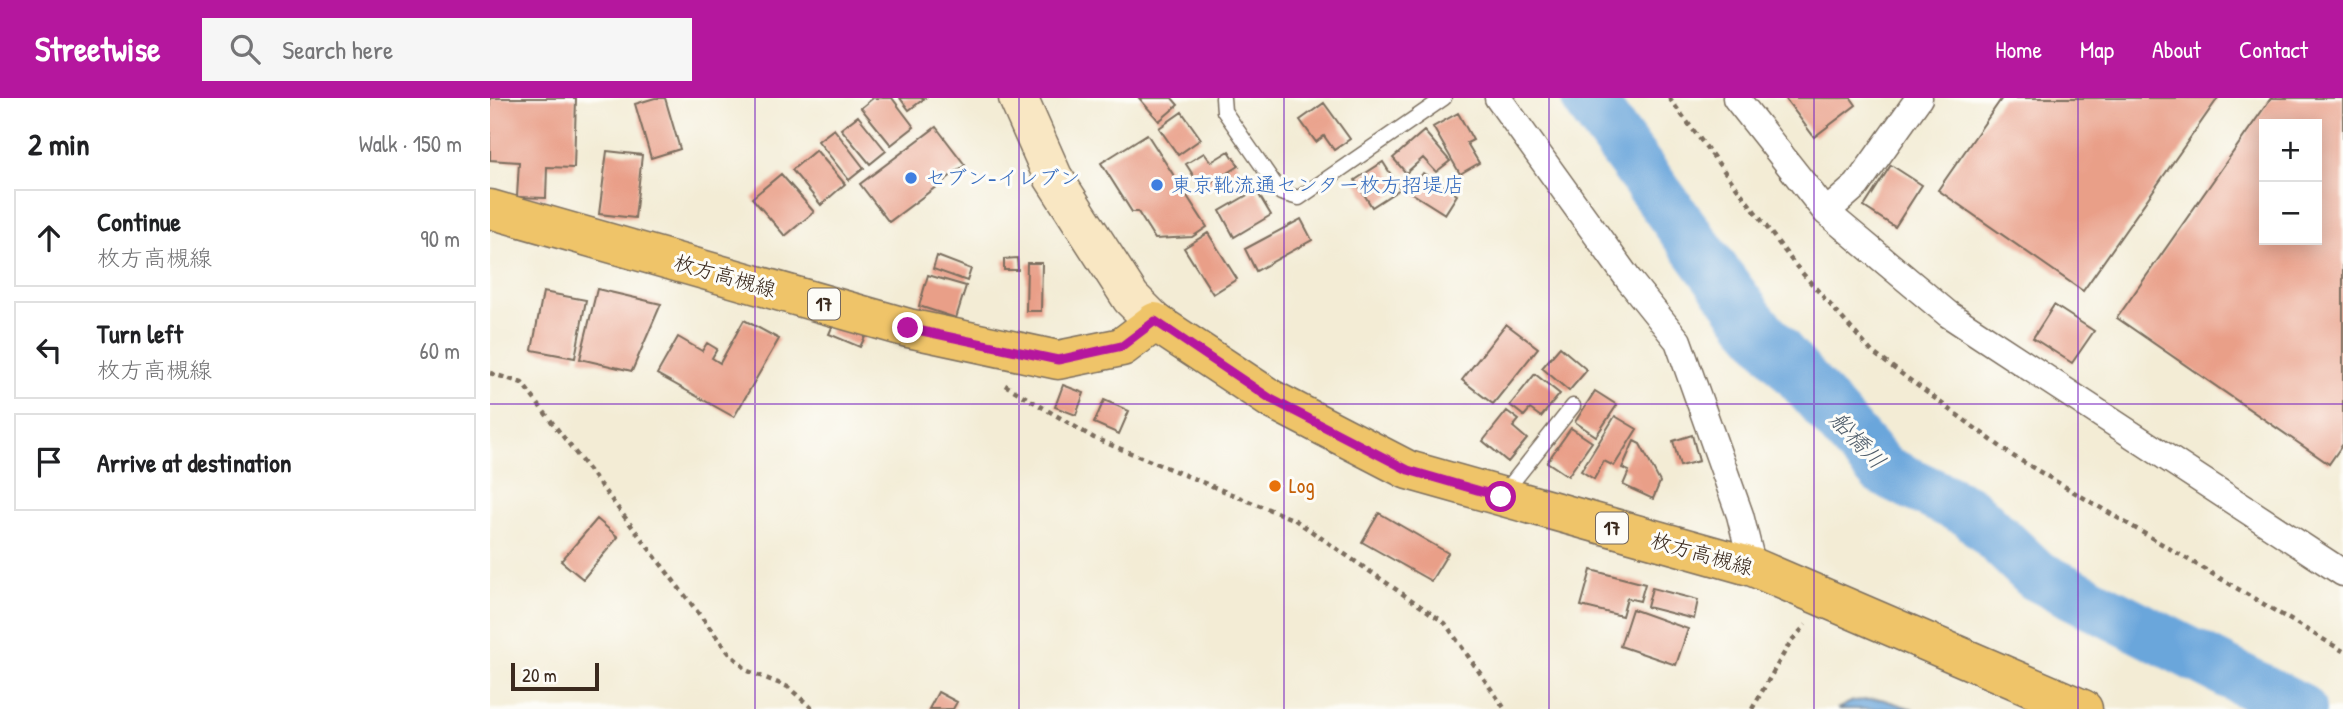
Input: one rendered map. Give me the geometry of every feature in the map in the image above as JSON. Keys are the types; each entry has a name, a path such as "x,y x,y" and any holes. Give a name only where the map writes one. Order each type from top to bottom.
{"main road":[{"name":"枚方高槻線","path":"490,209 908,328 1058,360 1122,346 1155,321 1271,399 1408,470 1753,567 2083,709"}],"street":[{"path":"1018,98 1053,177 1131,298 1155,321"},
{"path":"1498,98 1629,280 1678,341 1740,515 1753,567"},
{"path":"1736,98 1826,212 1948,314 2343,573"},
{"path":"1826,212 1857,184 1919,98"}],"lane":[{"path":"1223,98 1224,111 1281,193 1299,198 1444,98"},
{"path":"1501,497 1573,406"}],"path":[{"path":"1669,98 1796,266 1872,352 2013,456 2343,651"},
{"path":"490,373 522,383 729,653 748,671 788,687 813,709"},
{"path":"1001,383 1094,438 1295,520 1445,622 1505,709"},
{"path":"1752,709 1791,641 1829,600"}],"water":[{"path":"1881,699 1913,709 1837,709 1853,701"}],"building":[{"path":"490,98 576,98 574,168 547,167 546,198 517,197 519,162 490,160"},
{"path":"665,98 680,149 651,158 635,104"},
{"path":"873,98 892,98 914,127 891,145 861,108"},
{"path":"900,98 925,98 909,110"},
{"path":"1139,98 1172,98 1178,105 1159,121"},
{"path":"1785,98 1851,98 1856,105 1814,137"},
{"path":"2002,98 2218,98 2083,291 1938,190"},
{"path":"2271,98 2343,98 2343,444 2329,464 2117,318"},
{"path":"1324,103 1350,139 1334,150 1324,136 1316,142 1300,120"},
{"path":"1182,112 1201,139 1178,155 1159,128"},
{"path":"1458,113 1473,140 1467,143 1479,163 1460,174 1433,127"},
{"path":"858,116 886,151 870,164 841,129"},
{"path":"936,127 965,165 889,222 860,184"},
{"path":"834,129 864,168 849,180 818,141"},
{"path":"1424,131 1450,161 1436,172 1423,158 1406,173 1393,158"},
{"path":"1147,134 1207,227 1192,237 1155,239 1138,212 1132,212 1101,163"},
{"path":"816,150 845,184 821,205 792,170"},
{"path":"607,151 642,155 635,218 599,214"},
{"path":"1229,151 1239,166 1202,189 1186,164 1204,153 1211,162"},
{"path":"1383,162 1400,189 1372,207 1355,180"},
{"path":"1891,165 1922,185 1895,227 1864,207"},
{"path":"1423,173 1457,195 1445,214 1410,192"},
{"path":"781,174 814,212 785,236 752,198"},
{"path":"1256,190 1271,215 1234,237 1220,211"},
{"path":"1301,219 1312,240 1256,271 1245,249"},
{"path":"1208,233 1237,279 1213,294 1184,248"},
{"path":"937,256 971,269 967,281 933,269"},
{"path":"1017,258 1018,270 1004,270 1004,259"},
{"path":"1027,263 1042,263 1041,311 1026,311"},
{"path":"928,275 966,286 956,318 919,306"},
{"path":"597,289 661,304 632,371 580,359"},
{"path":"543,292 586,300 575,358 532,350"},
{"path":"2054,305 2094,331 2072,363 2033,338"},
{"path":"836,318 868,331 860,347 829,334"},
{"path":"744,320 779,339 734,417 657,374 678,337 702,351 707,343 717,349 712,358 720,363"},
{"path":"1506,324 1538,348 1493,404 1462,380"},
{"path":"1560,347 1587,370 1569,391 1542,368"},
{"path":"1535,374 1560,394 1541,417 1530,409 1524,416 1510,405"},
{"path":"1063,385 1084,393 1076,415 1055,407"},
{"path":"1595,391 1617,405 1596,436 1575,422"},
{"path":"1104,400 1129,411 1119,434 1094,423"},
{"path":"1507,411 1519,420 1513,427 1527,439 1508,462 1483,441"},
{"path":"1615,416 1637,429 1614,466 1604,461 1594,479 1581,471"},
{"path":"1571,428 1592,442 1568,476 1547,462"},
{"path":"1692,435 1699,461 1680,466 1673,441"},
{"path":"1634,441 1640,444 1660,482 1653,499 1623,485 1629,471 1622,468"},
{"path":"1379,513 1448,553 1431,581 1362,542"},
{"path":"597,519 618,537 583,579 561,561"},
{"path":"1591,570 1645,584 1640,601 1627,598 1622,616 1581,606"},
{"path":"1652,588 1698,600 1694,619 1647,607"},
{"path":"1632,609 1688,629 1676,665 1620,646"},
{"path":"938,692 957,702 953,709 929,709"}],"waterway":[{"name":"船橋川","path":"1587,98 1750,320 1882,470 1970,512 2036,575 2300,709"}],"place":[{"name":"セブン-イレブン","path":"911,178"},
{"name":"東京靴流通センター枚方招堤店","path":"1157,185"},
{"name":"Log","path":"1275,486"}],"route":[{"path":"908,328 1058,360 1122,346 1155,321 1271,399 1408,470 1501,497"}]}
